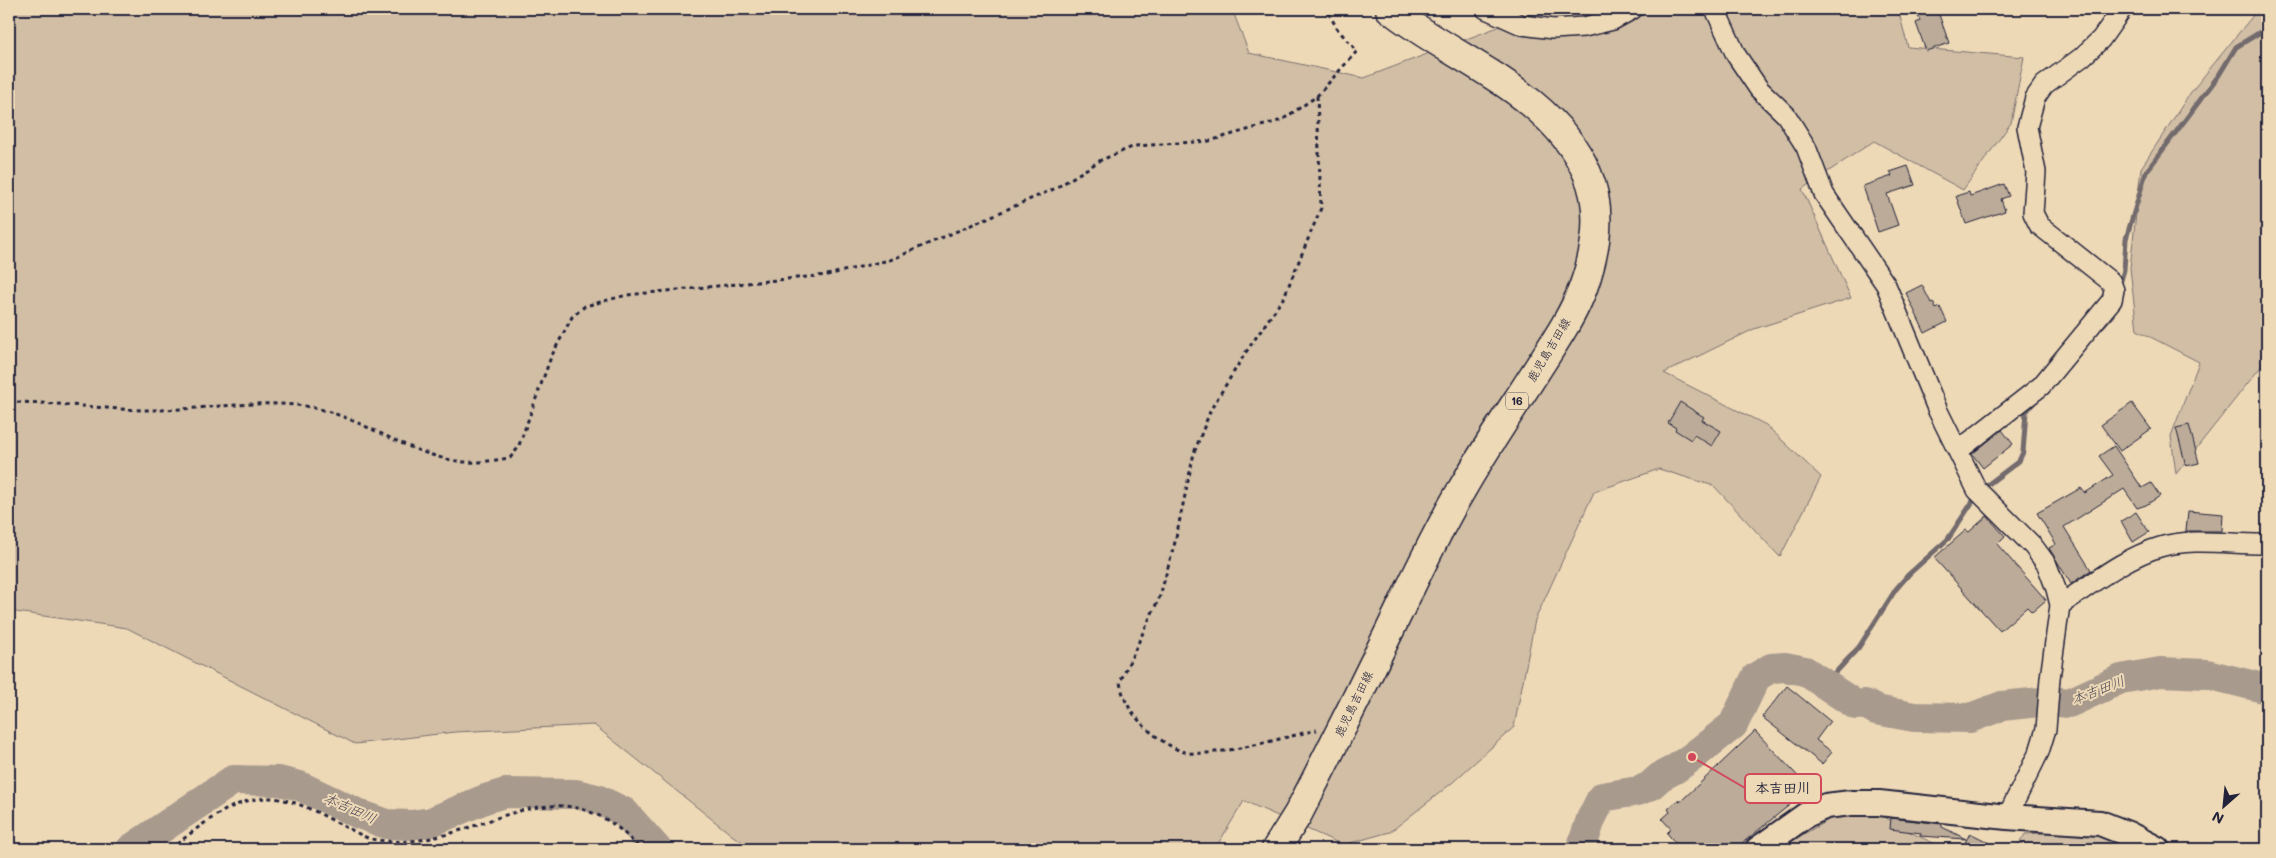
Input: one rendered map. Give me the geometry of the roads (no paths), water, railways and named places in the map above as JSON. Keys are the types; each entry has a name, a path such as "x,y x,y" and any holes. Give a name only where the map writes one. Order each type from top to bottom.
{"main road":[{"name":"鹿児島吉田線","path":"1276,849 1298,814 1345,723 1461,490 1570,314 1582,291 1591,265 1595,236 1597,206 1587,173 1566,139 1548,119 1526,98 1390,9"}],"street":[{"path":"1486,9 1522,25 1553,28 1594,25 1613,20 1633,9"},
{"path":"1715,9 1736,55 1759,89 1786,115 1806,146 1824,194 1886,286 1938,410 1981,496 2033,546 2047,566 2060,605 2046,729 2040,752 2007,817"},
{"path":"1959,450 2041,386 2112,300 2114,290 2111,282 2039,225 2034,213 2036,172 2027,127 2035,98 2044,85 2082,57 2101,39 2122,9"},
{"path":"2060,605 2133,558 2161,547 2190,543 2267,544"},
{"path":"1758,849 1806,815 1826,806 1851,803 1879,803 2007,817 2100,823 2128,834 2157,849"}],"waterway":[{"path":"2119,287 2124,270 2126,239 2146,172 2219,75 2236,47 2267,28"},
{"path":"2103,325 2112,315 2114,308"},
{"path":"1982,489 2019,461 2023,452 2026,412 2036,400"},
{"path":"1823,681 1837,671 1859,647 1896,589 1909,574 1948,539 1977,495"},
{"name":"本吉田川","path":"1581,849 1591,819 1602,797 1638,791 1650,786 1660,777 1692,757 1733,725 1756,677 1771,668 1785,667 1805,671 1856,705 1865,704 1876,710 1914,717 1970,718 2002,706 2050,701 2069,703 2121,679 2160,672 2207,674 2267,689"},
{"name":"本吉田川","path":"131,849 233,780 279,781 300,786 359,814 386,824 411,825 431,822 485,799 505,793 576,794 597,799 624,812 657,849"}],"place":[{"name":"本吉田川","path":"1692,757"}]}
